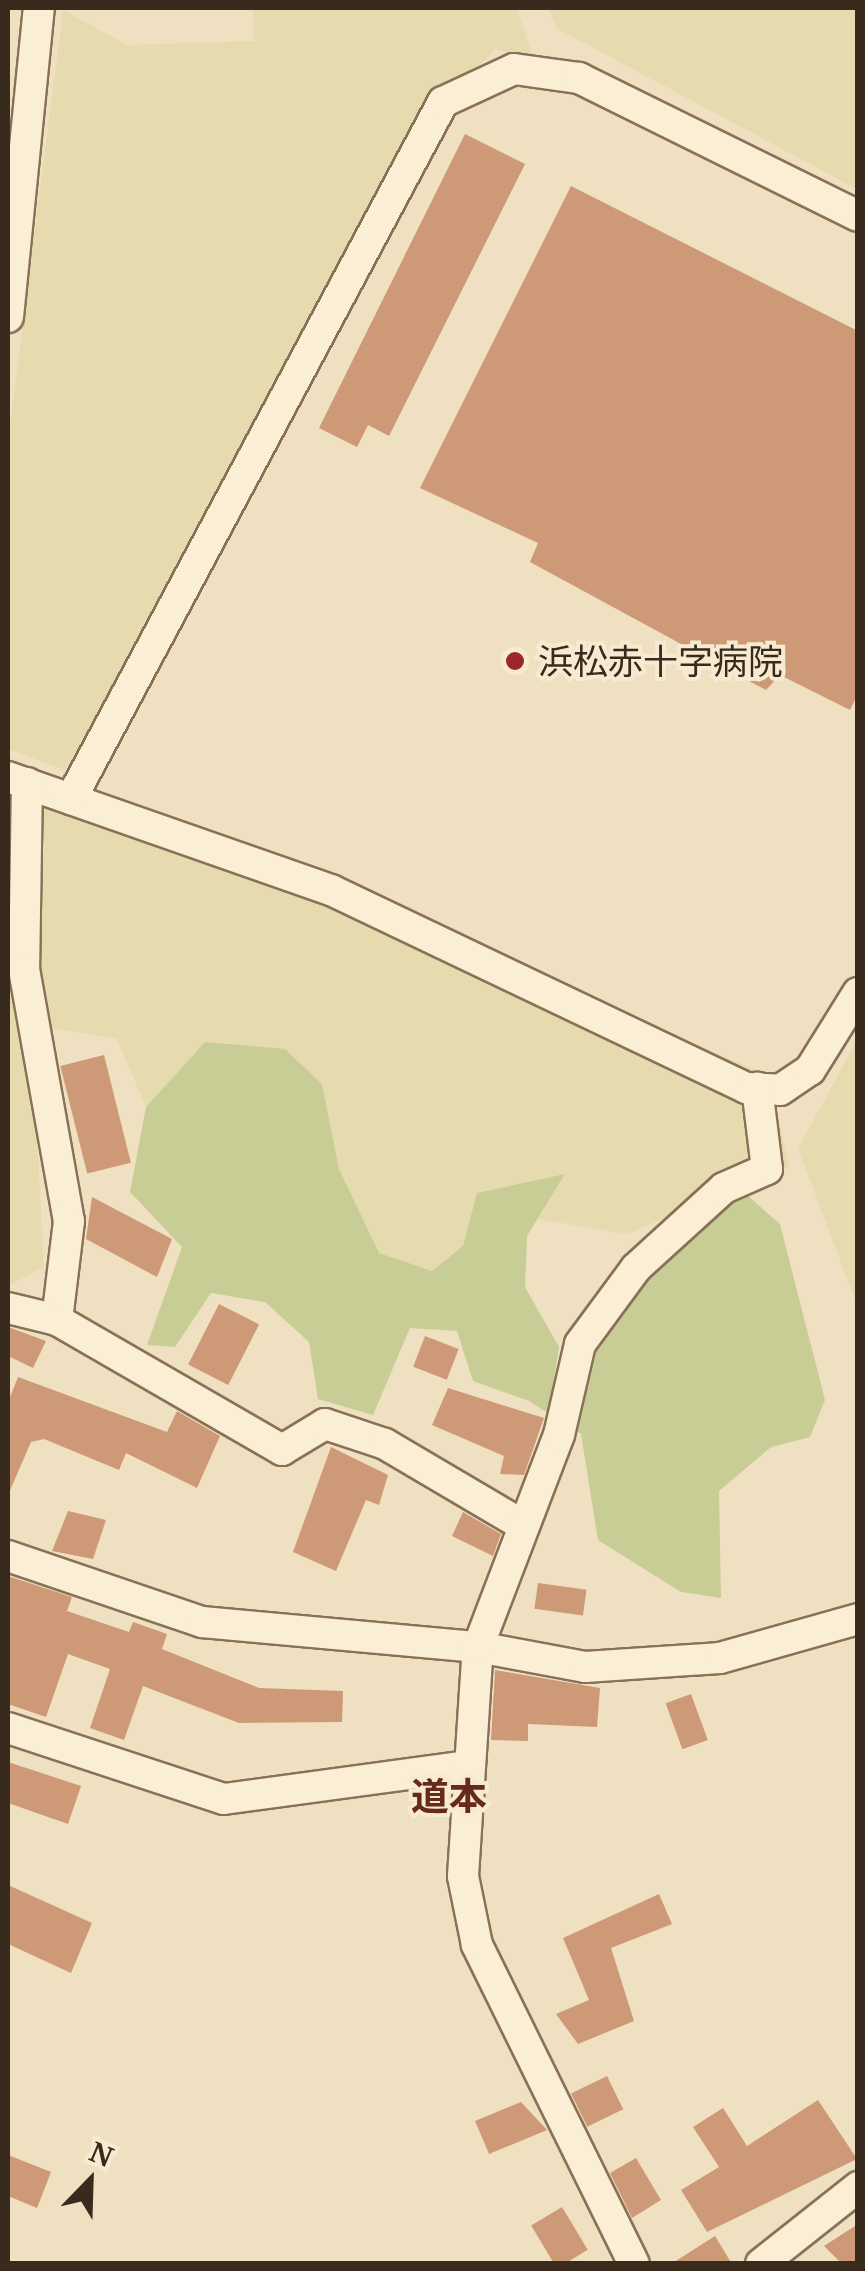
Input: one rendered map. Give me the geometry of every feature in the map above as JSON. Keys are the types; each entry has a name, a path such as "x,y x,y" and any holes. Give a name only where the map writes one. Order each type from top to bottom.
{"street":[{"path":"8,317 38,8"},
{"path":"71,799 442,102 514,69 578,78 858,216"},
{"path":"57,1320 69,1221 24,969 17,780 331,890 751,1088 780,1090 810,1070 858,993"},
{"path":"634,2264 477,1945 464,1876 467,1766 478,1647 524,1526 580,1344 636,1268 724,1188 767,1169 751,1088"},
{"path":"8,1308 57,1320 282,1450 325,1424 384,1444 524,1526"},
{"path":"8,1556 202,1622 478,1647 585,1668 664,1665 858,1619"},
{"path":"8,1728 224,1799 467,1766"},
{"path":"761,2264 858,2188"}],"shaded area":[{"path":"253,8 517,8 537,70 496,48 443,103 65,770 8,749 8,440 63,10 127,45 254,41"},
{"path":"549,8 857,8 857,189 556,28"},
{"path":"8,787 441,939 768,1075 789,1166 746,1195 719,1196 627,1234 538,1219 564,1174 432,1271 378,1253 339,1169 322,1084 205,1042 146,1107 117,1039 31,1025 44,1267 8,1286"},
{"path":"857,1040 857,1305 798,1149"}],"green space":[{"path":"205,1042 285,1049 322,1084 339,1169 379,1253 432,1271 463,1246 477,1193 565,1174 527,1236 525,1287 559,1347 554,1380 572,1387 610,1288 654,1227 738,1187 780,1224 825,1400 810,1437 771,1447 719,1491 721,1598 681,1592 598,1540 581,1434 529,1401 473,1381 457,1331 410,1328 373,1415 318,1399 309,1342 265,1302 211,1293 175,1347 147,1345 182,1247 130,1192 146,1107"}],"building":[{"path":"465,134 525,164 389,436 368,425 357,447 319,428"},
{"path":"571,186 858,331 858,694 850,710 780,675 766,690 530,562 538,543 420,488"},
{"path":"104,1055 131,1163 87,1174 60,1066"},
{"path":"92,1197 172,1239 157,1277 86,1239"},
{"path":"219,1304 259,1324 228,1385 188,1365"},
{"path":"8,1327 46,1341 33,1368 8,1356"},
{"path":"425,1336 459,1349 447,1380 413,1367"},
{"path":"18,1377 167,1432 177,1411 220,1436 197,1488 126,1453 119,1470 44,1439 31,1442 8,1495 8,1402"},
{"path":"448,1388 544,1418 524,1475 500,1474 504,1456 432,1425"},
{"path":"331,1447 388,1475 379,1505 366,1500 336,1571 293,1552"},
{"path":"68,1511 106,1520 93,1559 52,1551"},
{"path":"463,1512 501,1534 493,1556 452,1536"},
{"path":"8,1576 72,1597 67,1611 129,1632 133,1622 167,1634 162,1649 259,1688 343,1691 342,1722 239,1723 143,1686 124,1740 90,1728 110,1669 68,1654 46,1717 8,1704"},
{"path":"538,1583 587,1590 583,1616 534,1609"},
{"path":"495,1670 600,1688 597,1727 528,1724 528,1741 491,1740"},
{"path":"691,1694 708,1740 682,1749 666,1703"},
{"path":"8,1762 81,1786 68,1824 8,1803"},
{"path":"8,1885 92,1923 71,1973 8,1944"},
{"path":"659,1894 672,1924 611,1948 634,2021 578,2044 556,2014 589,2000 563,1938"},
{"path":"607,2076 623,2109 587,2127 571,2094"},
{"path":"818,2100 857,2159 707,2232 681,2190 719,2167 693,2127 723,2108 747,2146"},
{"path":"521,2102 547,2130 489,2154 475,2121"},
{"path":"8,2155 51,2172 37,2208 8,2196"},
{"path":"636,2158 661,2200 632,2218 610,2173"},
{"path":"562,2207 588,2250 564,2264 554,2264 531,2226"},
{"path":"858,2224 858,2264 842,2264 824,2246"},
{"path":"715,2236 732,2264 671,2264"}],"place":[{"name":"浜松赤十字病院","path":"515,661"}],"district":[{"name":"道本","path":"449,1796"}]}
